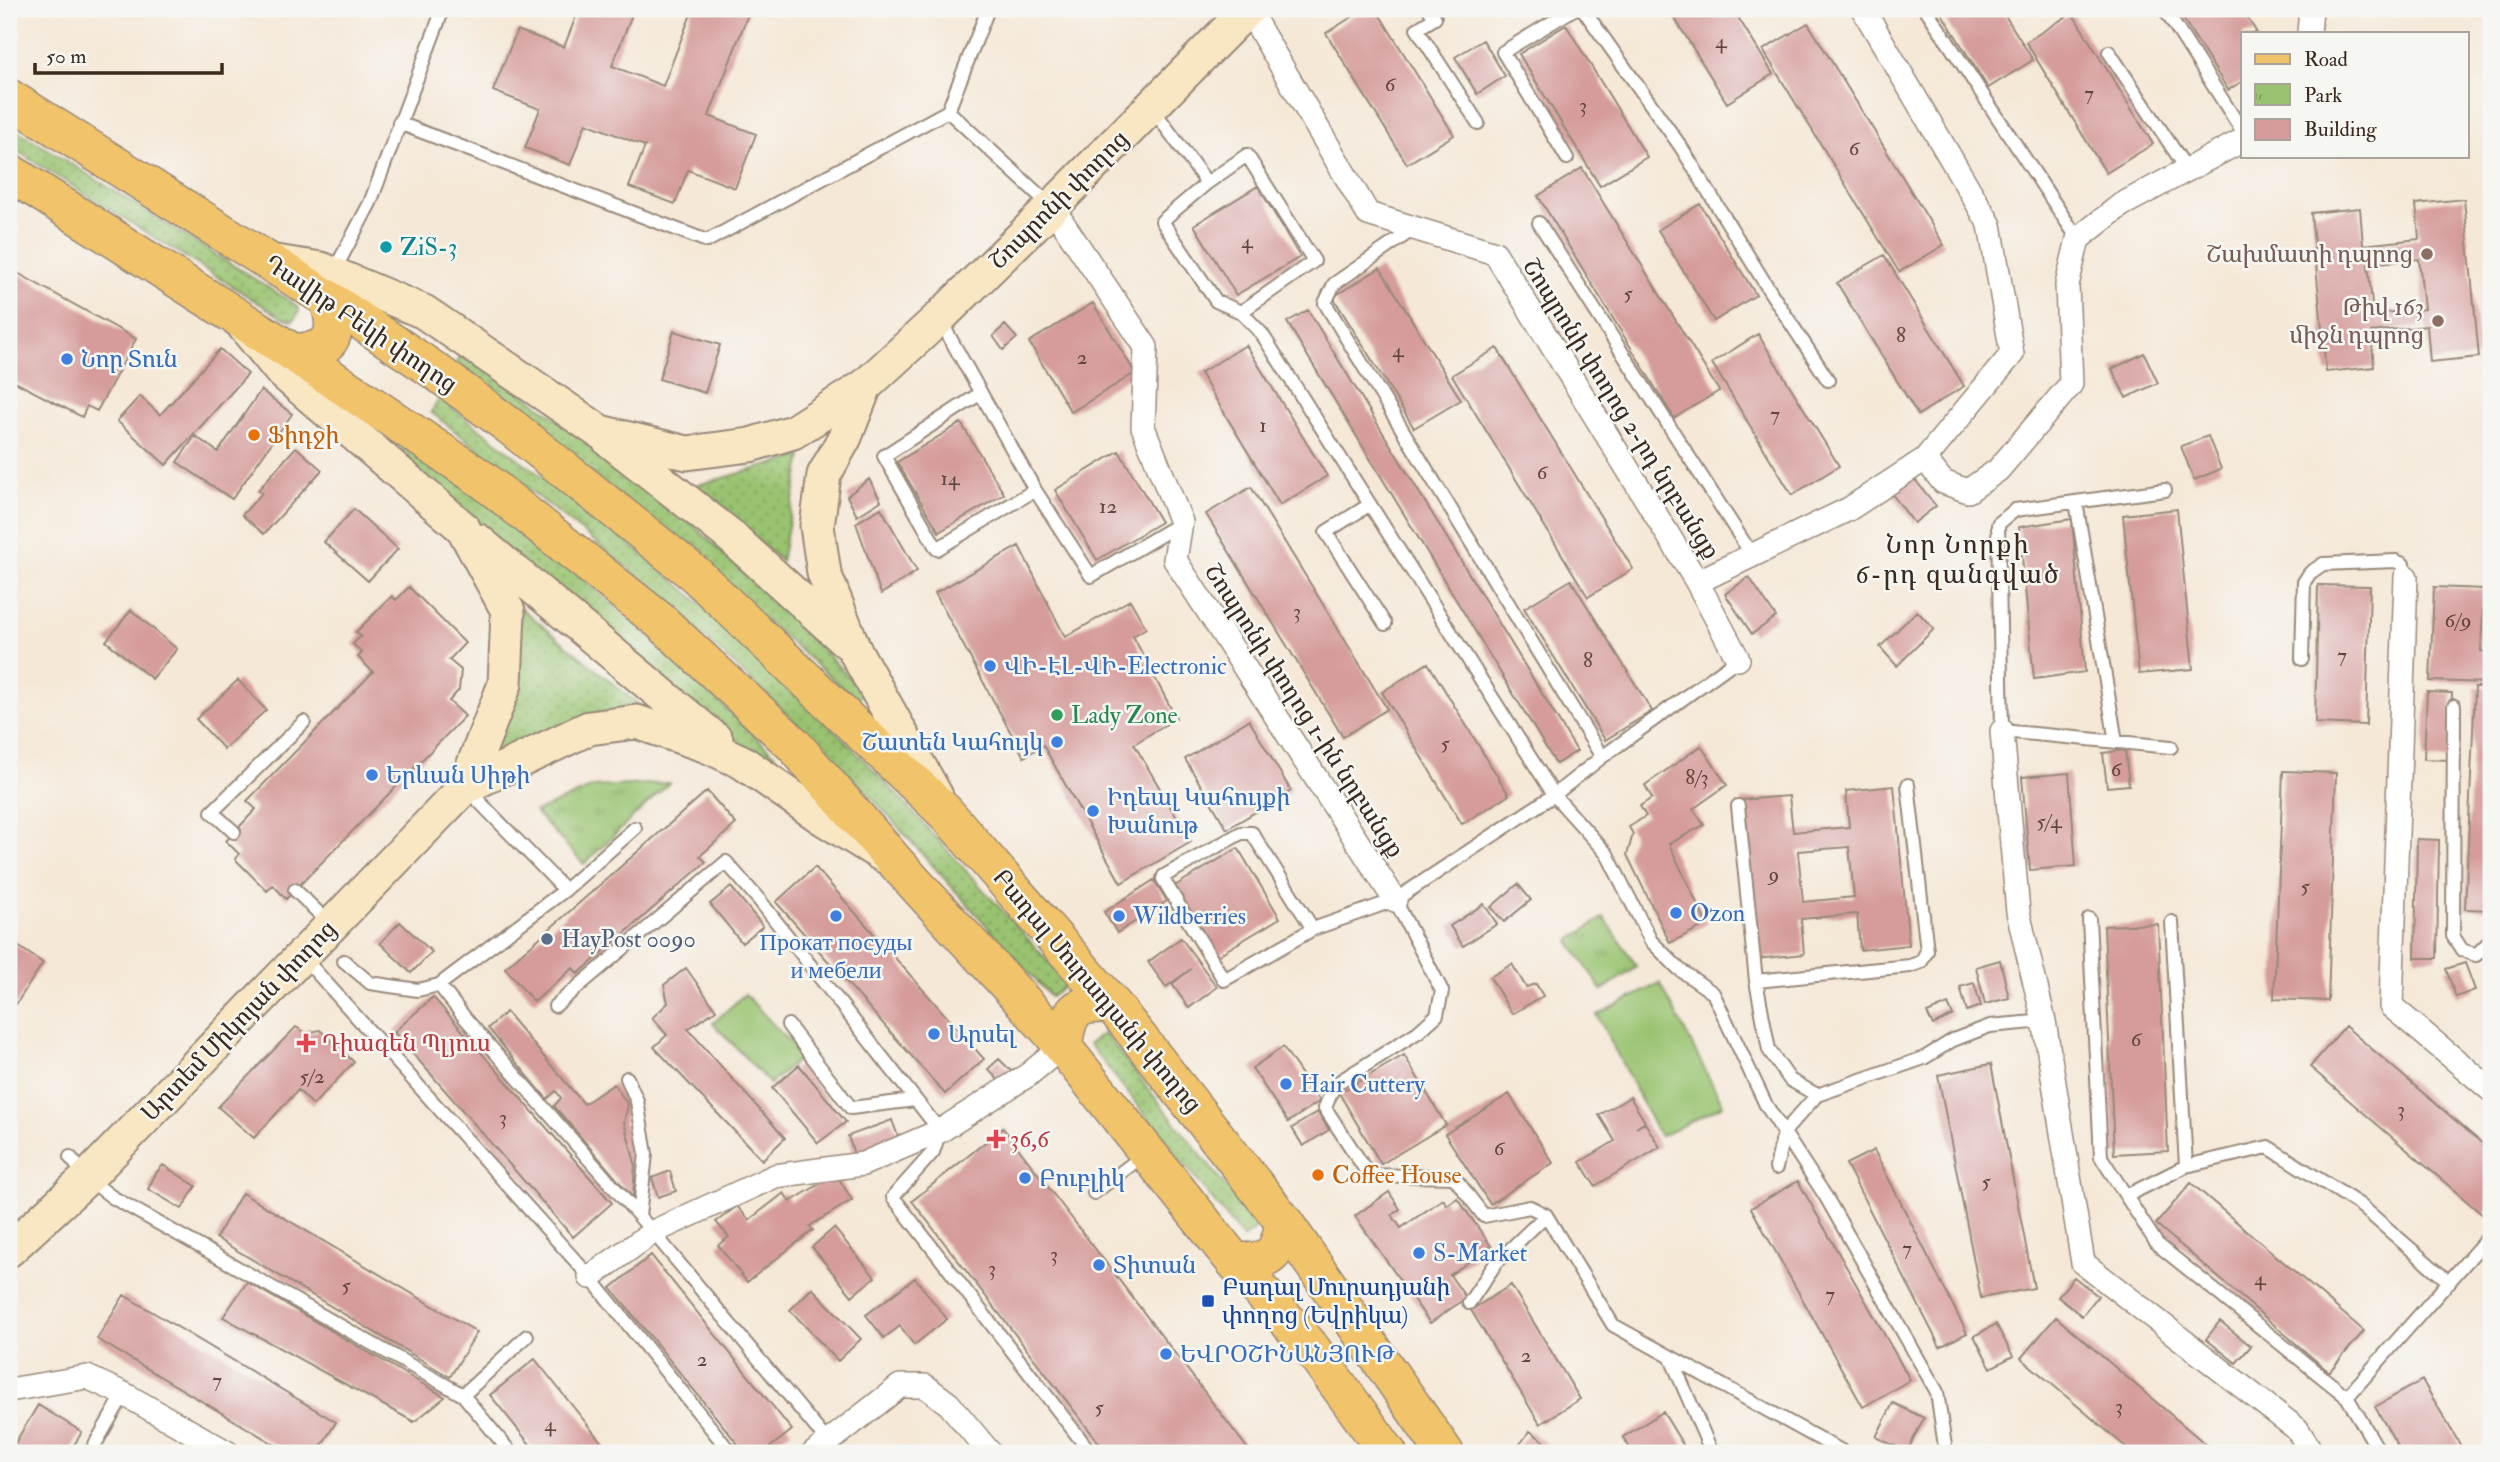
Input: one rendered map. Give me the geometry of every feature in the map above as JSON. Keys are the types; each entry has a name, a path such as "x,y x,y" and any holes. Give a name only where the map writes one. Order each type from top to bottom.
{"main road":[{"name":"Շոպրոնի փողոց","path":"600,432 687,453 750,445 793,432 865,386 1052,207 1248,9"},
{"name":"Դավիթ Բեկի փողոց","path":"9,98 267,261 331,286 696,575"},
{"path":"9,172 233,313 482,479 660,621 794,745 1063,1046 1234,1261 1308,1344 1388,1453"},
{"path":"292,352 315,351 329,340 334,330 331,286 424,312 600,432 728,534 854,649"},
{"name":"Արտեմ Միկոյան փողոց","path":"233,313 280,370 463,528 508,611 505,684 465,787"},
{"path":"865,386 845,437 824,475 817,526 824,573 854,649 946,813"},
{"path":"463,528 742,762"},
{"name":"Բադալ Մուրադյանի փողոց","path":"696,575 946,813 1112,1004 1284,1222 1445,1453"},
{"name":"Արտեմ Միկոյան փողոց","path":"9,1250 78,1168 302,956 465,787 589,728 636,722 682,736 742,762 821,817 898,864"},
{"path":"1063,1046 1069,1017 1076,1008 1086,1003 1112,1004"},
{"path":"1234,1261 1254,1263 1270,1256 1281,1241 1284,1222"}],"street":[{"name":"Շոպրոնի փողոց 2-րդ նրբանցք","path":"1248,9 1368,214 1495,253 1697,582 1738,659"},
{"path":"1697,582 1849,509 1925,459 2012,354 1990,225 1863,9"},
{"path":"2309,32 2311,9"},
{"path":"1925,459 1943,482 1968,491 1998,470 2071,384 2067,285 2078,239 2121,205 2241,141"},
{"path":"1052,207 1146,347 1143,427 1181,522"},
{"name":"Շոպրոնի փողոց 1-ին նրբանցք","path":"1181,522 1175,560 1395,900"},
{"path":"2406,577 2391,1006 2491,1090"},
{"path":"2002,731 2018,912 2044,1021 2083,1263 2297,1429 2312,1453"},
{"path":"590,1277 646,1224 775,1176 863,1164 940,1130 1028,1075 1063,1046"},
{"path":"9,1390 88,1377 124,1394 228,1453"},
{"path":"821,1448 900,1386 925,1385 949,1404 990,1453"}],"lane":[{"path":"331,286 370,203 443,9"},
{"path":"400,123 707,241 948,111 988,9"},
{"path":"1429,9 1435,18 1416,29 1478,123"},
{"path":"1567,158 1503,52 1574,9"},
{"path":"1583,9 1681,147 1770,293 1828,380"},
{"path":"1926,9 2078,239"},
{"path":"2165,10 2241,129"},
{"path":"2109,52 2186,168"},
{"path":"1152,108 1207,183"},
{"path":"948,111 1052,207"},
{"path":"1241,312 1314,261 1247,155 1207,183 1162,221 1216,301 1241,312 1262,334 1554,795 1607,854 1651,942 1679,969 1713,993 1766,1105 1826,1197 1937,1392 1947,1453"},
{"path":"1538,223 1752,555"},
{"path":"1415,228 1334,284 1325,303 1602,757"},
{"path":"939,318 1035,490 1091,576 1181,522"},
{"path":"981,393 884,456 937,549 1035,490"},
{"path":"2165,490 2015,510 1998,524 2002,731 2171,747"},
{"path":"2076,502 2116,742"},
{"path":"1369,505 1326,533 1385,624"},
{"path":"2302,659 2304,582 2311,573 2323,564 2396,561 2403,565 2406,577"},
{"path":"1313,929 1252,834 1241,833 1164,876 1163,879 1224,980 1313,929 1395,900 1554,795 1738,659"},
{"path":"2454,706 2452,936 2462,950 2476,955 2491,940"},
{"path":"234,832 212,812 304,722"},
{"path":"1756,981 1910,967 1921,962 1927,951 1908,785"},
{"path":"465,787 565,890"},
{"path":"1738,806 1756,981 1769,1050 1790,1080 1817,1095"},
{"path":"344,961 370,983 418,990 439,985 565,890 635,828"},
{"path":"555,1006 726,862 760,901 940,1130 933,1152 893,1197 1091,1453"},
{"path":"295,890 331,925"},
{"path":"1395,900 1442,991 1437,1015 1418,1031 1334,1085 1325,1108 1370,1175 1454,1177 1484,1216 1530,1207 1546,1215 1613,1325 1845,1453"},
{"path":"2089,919 2101,1157 2157,1244 2347,1397 2380,1453"},
{"path":"2172,922 2186,1166"},
{"path":"302,956 590,1277 731,1453"},
{"path":"439,985 646,1224 821,1448"},
{"path":"1776,1168 1784,1132 1817,1095 1924,1058 1953,1040 1990,1026 2044,1021"},
{"path":"788,1025 851,1108 915,1100"},
{"path":"627,1077 637,1101 646,1154 646,1224"},
{"path":"2126,1196 2186,1166 2268,1147 2360,1205 2449,1282"},
{"path":"1094,1193 1148,1152"},
{"path":"78,1168 112,1197 463,1395 511,1453"},
{"path":"1469,1303 1496,1263 1546,1215"},
{"path":"2347,1397 2490,1237"},
{"path":"463,1395 527,1336"},
{"path":"1671,1358 1712,1453"},
{"path":"90,1453 124,1394"},
{"path":"1819,1441 1826,1453"}],"green space":[{"path":"9,125 293,303 299,308 299,312 293,321 281,317 9,146"},
{"path":"465,350 672,505 770,597 865,693 856,700 659,529 456,363"},
{"path":"440,398 655,564 693,597 830,725 1068,983 1051,997 873,799 815,740 642,579 431,412"},
{"path":"409,442 576,572 676,660 775,755 769,762 726,734 397,457"},
{"path":"802,456 781,561 694,486"},
{"path":"521,608 638,704 568,722 491,758"},
{"path":"669,783 584,864 535,812 593,787"},
{"path":"1604,917 1637,967 1602,990 1569,941"},
{"path":"1660,983 1723,1105 1660,1137 1597,1015"},
{"path":"745,994 802,1056 770,1084 713,1023"},
{"path":"1104,1033 1258,1227 1243,1238 1089,1044"}],"building":[{"path":"579,9 634,9 612,66 663,86 693,9 750,9 709,116 756,134 735,188 688,170 675,204 629,187 645,146 586,123 570,165 525,148 540,109 493,91 517,30 564,47"},
{"path":"915,9 934,9 932,15"},
{"path":"1365,9 1376,9 1454,135 1407,164 1326,33"},
{"path":"1669,9 1733,9 1773,74 1727,103"},
{"path":"1939,9 2001,9 2033,60 1988,88"},
{"path":"2177,9 2242,9 2256,32 2241,32 2241,82 2228,90"},
{"path":"2072,13 2153,144 2106,173 2026,42"},
{"path":"1808,23 1944,245 1899,272 1763,50"},
{"path":"1566,25 1647,157 1600,186 1519,54"},
{"path":"1483,40 1505,76 1477,94 1455,57"},
{"path":"1582,168 1719,391 1674,418 1538,196"},
{"path":"1258,186 1300,257 1236,295 1194,225"},
{"path":"2464,199 2479,357 2430,362 2427,326 2371,332 2374,367 2326,372 2311,213 2360,208 2363,245 2419,239 2416,204","holes":["2419,259 2424,309 2373,314 2368,264"]},
{"path":"1700,204 1756,295 1714,321 1658,230"},
{"path":"1884,255 1964,386 1918,415 1837,283"},
{"path":"1380,268 1461,400 1414,428 1333,297"},
{"name":"Նոր Տուն","path":"14,271 136,339 97,411 87,406 82,417 9,379 9,280"},
{"path":"1093,303 1135,373 1071,412 1029,342"},
{"path":"1308,310 1577,751 1556,764 1287,322"},
{"path":"1005,325 1017,338 1003,350 993,336"},
{"path":"674,331 720,345 705,393 659,379"},
{"path":"1758,334 1839,466 1792,495 1712,363"},
{"path":"1246,345 1327,476 1280,505 1200,373"},
{"path":"1497,348 1633,569 1588,597 1452,375"},
{"path":"220,349 248,374 166,465 117,421 140,396 160,415"},
{"path":"2144,353 2158,383 2126,398 2112,369"},
{"path":"261,390 292,414 232,499 177,462 195,436 218,452"},
{"path":"961,423 1004,494 939,532 897,462"},
{"path":"2208,436 2221,469 2194,480 2181,446"},
{"path":"296,447 322,470 264,534 242,515 262,493 258,490"},
{"path":"1119,451 1161,522 1097,560 1055,490"},
{"path":"1913,477 1936,506 1914,523 1892,494"},
{"path":"869,479 881,501 857,516 847,496"},
{"path":"1251,487 1387,709 1343,737 1206,514"},
{"path":"881,508 917,571 881,594 856,523"},
{"path":"354,509 398,549 368,581 324,542"},
{"path":"2177,509 2193,669 2139,674 2123,515"},
{"path":"2072,519 2085,672 2034,679 2019,527"},
{"path":"1019,546 1065,637 1130,600 1146,628 1133,636 1176,718 1134,744 1191,842 1121,883 1043,745 1024,757 935,593"},
{"path":"1749,577 1776,617 1752,634 1725,594"},
{"path":"1571,580 1652,711 1605,740 1524,608"},
{"path":"2318,585 2370,586 2366,725 2315,723"},
{"path":"409,587 465,643 449,660 461,670 459,690 449,701 465,716 286,899 273,885 267,891 235,859 239,854 226,841 256,809 247,801 373,672 358,657 362,653 353,644 361,636 356,632 392,596 396,600"},
{"path":"2434,587 2484,589 2481,651 2491,652 2490,683 2430,681"},
{"path":"131,610 177,649 152,679 106,641"},
{"path":"1917,611 1934,629 1897,666 1880,647"},
{"path":"1428,663 1509,795 1462,824 1382,692"},
{"path":"238,680 266,710 224,749 196,719"},
{"path":"2475,687 2491,687 2491,910 2465,909"},
{"path":"2427,692 2452,693 2449,760 2424,759"},
{"path":"1249,720 1291,791 1227,829 1185,759"},
{"path":"1701,746 1727,785 1693,809 1704,825 1669,844 1707,924 1670,943 1627,855 1633,834 1629,827 1646,816 1640,806 1652,798 1645,785"},
{"path":"2125,750 2129,785 2107,787 2103,753"},
{"path":"2283,771 2336,773 2328,1001 2274,999"},
{"path":"2069,773 2076,866 2030,870 2022,777"},
{"path":"1894,786 1909,945 1860,950 1857,914 1801,919 1804,954 1756,959 1741,800 1789,796 1793,832 1849,827 1846,791","holes":["1849,847 1854,897 1803,902 1798,851"]},
{"path":"707,791 736,824 700,856 706,862 578,974 573,968 534,1002 505,968"},
{"path":"2417,839 2439,840 2437,958 2415,958"},
{"path":"1238,848 1280,918 1215,957 1173,887"},
{"path":"815,867 984,1059 945,1094 776,902"},
{"path":"1154,880 1167,901 1117,933 1104,912"},
{"path":"1518,884 1531,900 1504,922 1491,907"},
{"path":"731,887 763,926 742,943 710,904"},
{"path":"1484,904 1497,924 1463,946 1450,926"},
{"path":"400,922 432,952 411,973 380,943"},
{"path":"2158,924 2168,1151 2114,1154 2104,926"},
{"path":"1181,938 1217,987 1189,1008 1172,984 1191,969 1166,987 1148,962"},
{"path":"9,940 43,963 9,1015"},
{"path":"2000,960 2009,998 1985,1004 1976,967"},
{"path":"2465,963 2475,990 2456,997 2446,969"},
{"path":"1512,964 1526,987 1536,984 1543,996 1512,1014 1490,977"},
{"path":"686,968 716,1010 688,1029 785,1138 762,1160 654,1047 667,1035 652,1018 668,1003 664,985"},
{"path":"1974,983 1981,1006 1967,1011 1960,987"},
{"path":"433,997 612,1203 573,1237 394,1032"},
{"path":"1948,1004 1953,1015 1933,1025 1927,1013"},
{"path":"506,1012 584,1104 614,1084 628,1105 624,1122 635,1163 633,1198 554,1106 561,1098 556,1091 547,1099 488,1028"},
{"path":"2345,1026 2491,1151 2491,1205 2483,1215 2310,1067"},
{"path":"296,1027 306,1033 320,1030 354,1062 313,1105 298,1090 254,1138 218,1107"},
{"name":"Hair Cuttery","path":"1283,1047 1320,1101 1288,1122 1252,1068"},
{"path":"1404,1055 1446,1125 1381,1164 1339,1093"},
{"path":"999,1059 1014,1074 1003,1085 988,1069"},
{"path":"1991,1064 2034,1288 1981,1298 1938,1075"},
{"path":"799,1065 846,1122 818,1143 772,1088"},
{"path":"1509,1094 1553,1163 1490,1204 1445,1134"},
{"path":"1630,1097 1645,1122 1636,1128 1645,1123 1660,1147 1595,1186 1580,1162 1615,1141 1599,1115"},
{"path":"1318,1112 1329,1130 1303,1146 1292,1128"},
{"path":"892,1120 900,1142 855,1157 848,1136"},
{"path":"1003,1128 1251,1453 1107,1453 912,1201"},
{"path":"1874,1150 1967,1333 1940,1347 1846,1164"},
{"path":"163,1165 196,1186 182,1209 148,1189"},
{"path":"670,1171 676,1191 658,1197 652,1178"},
{"path":"836,1174 852,1200 810,1226 813,1230 747,1282 718,1245 729,1237 716,1222 737,1206 749,1220 784,1193 790,1202"},
{"path":"1798,1181 1910,1380 1863,1407 1751,1208"},
{"path":"2191,1183 2364,1331 2329,1372 2156,1224"},
{"path":"1389,1192 1400,1209 1392,1215 1401,1228 1443,1199 1447,1205 1457,1198 1491,1246 1450,1275 1466,1298 1430,1323 1355,1216"},
{"path":"242,1193 477,1332 450,1377 216,1238"},
{"path":"834,1228 875,1277 852,1296 812,1247"},
{"path":"651,1255 792,1430 763,1453 745,1453 611,1288"},
{"path":"2074,1277 2098,1296 2082,1316 2058,1297"},
{"path":"915,1278 947,1319 914,1345 900,1326 884,1338 866,1315"},
{"path":"247,1282 445,1397 414,1422 223,1317"},
{"path":"1511,1285 1580,1399 1540,1424 1471,1310"},
{"path":"812,1288 861,1339 838,1361 790,1310"},
{"path":"124,1295 336,1422 317,1453 289,1453 97,1339"},
{"path":"2056,1317 2216,1453 2133,1453 2021,1358"},
{"path":"2220,1321 2251,1346 2236,1363 2206,1339"},
{"path":"1996,1324 2013,1356 1991,1368 1974,1336"},
{"path":"535,1359 610,1453 537,1453 490,1395"},
{"path":"2422,1380 2465,1453 2402,1453 2375,1407"},
{"path":"1893,1403 1924,1418 1907,1452 1876,1437"},
{"path":"38,1405 82,1432 69,1453 9,1453"},
{"path":"1663,1412 1688,1453 1633,1453 1623,1437"},
{"path":"1530,1431 1560,1453 1524,1453 1517,1448"}],"place":[{"name":"ZiS-3","path":"386,247"},
{"name":"Շախմատի դպրոց","path":"2427,254"},
{"name":"Թիվ 163 միջն դպրոց","path":"2438,321"},
{"name":"Նոր Տուն","path":"67,359"},
{"name":"Ֆիդջի","path":"254,435"},
{"name":"ՎԻ-ԷԼ-ՎԻ-Electronic","path":"990,666"},
{"name":"Lady Zone","path":"1057,715"},
{"name":"Շատեն Կահույկ","path":"1057,742"},
{"name":"Երևան Սիթի","path":"372,775"},
{"name":"Իդեալ Կահույքի Խանութ","path":"1093,811"},
{"name":"Ozon","path":"1676,913"},
{"name":"Прокат посуды и мебели","path":"836,916"},
{"name":"Wildberries","path":"1119,916"},
{"name":"HayPost 0090","path":"547,939"},
{"name":"Արսել","path":"934,1034"},
{"name":"Դիագեն Պլյուս","path":"306,1043"},
{"name":"Hair Cuttery","path":"1286,1084"},
{"name":"36,6","path":"996,1139"},
{"name":"Coffee House","path":"1318,1175"},
{"name":"Բուբլիկ","path":"1025,1178"},
{"name":"S-Market","path":"1419,1253"},
{"name":"Տիտան","path":"1099,1265"},
{"name":"Բադալ Մուրադյանի փողոց (Եվրիկա)","path":"1208,1301"},
{"name":"ԵՎՐՕՇԻՆԱՆՅՈՒԹ","path":"1166,1354"}],"district":[{"name":"Նոր Նորքի 6-րդ զանգված","path":"1958,560"}]}
